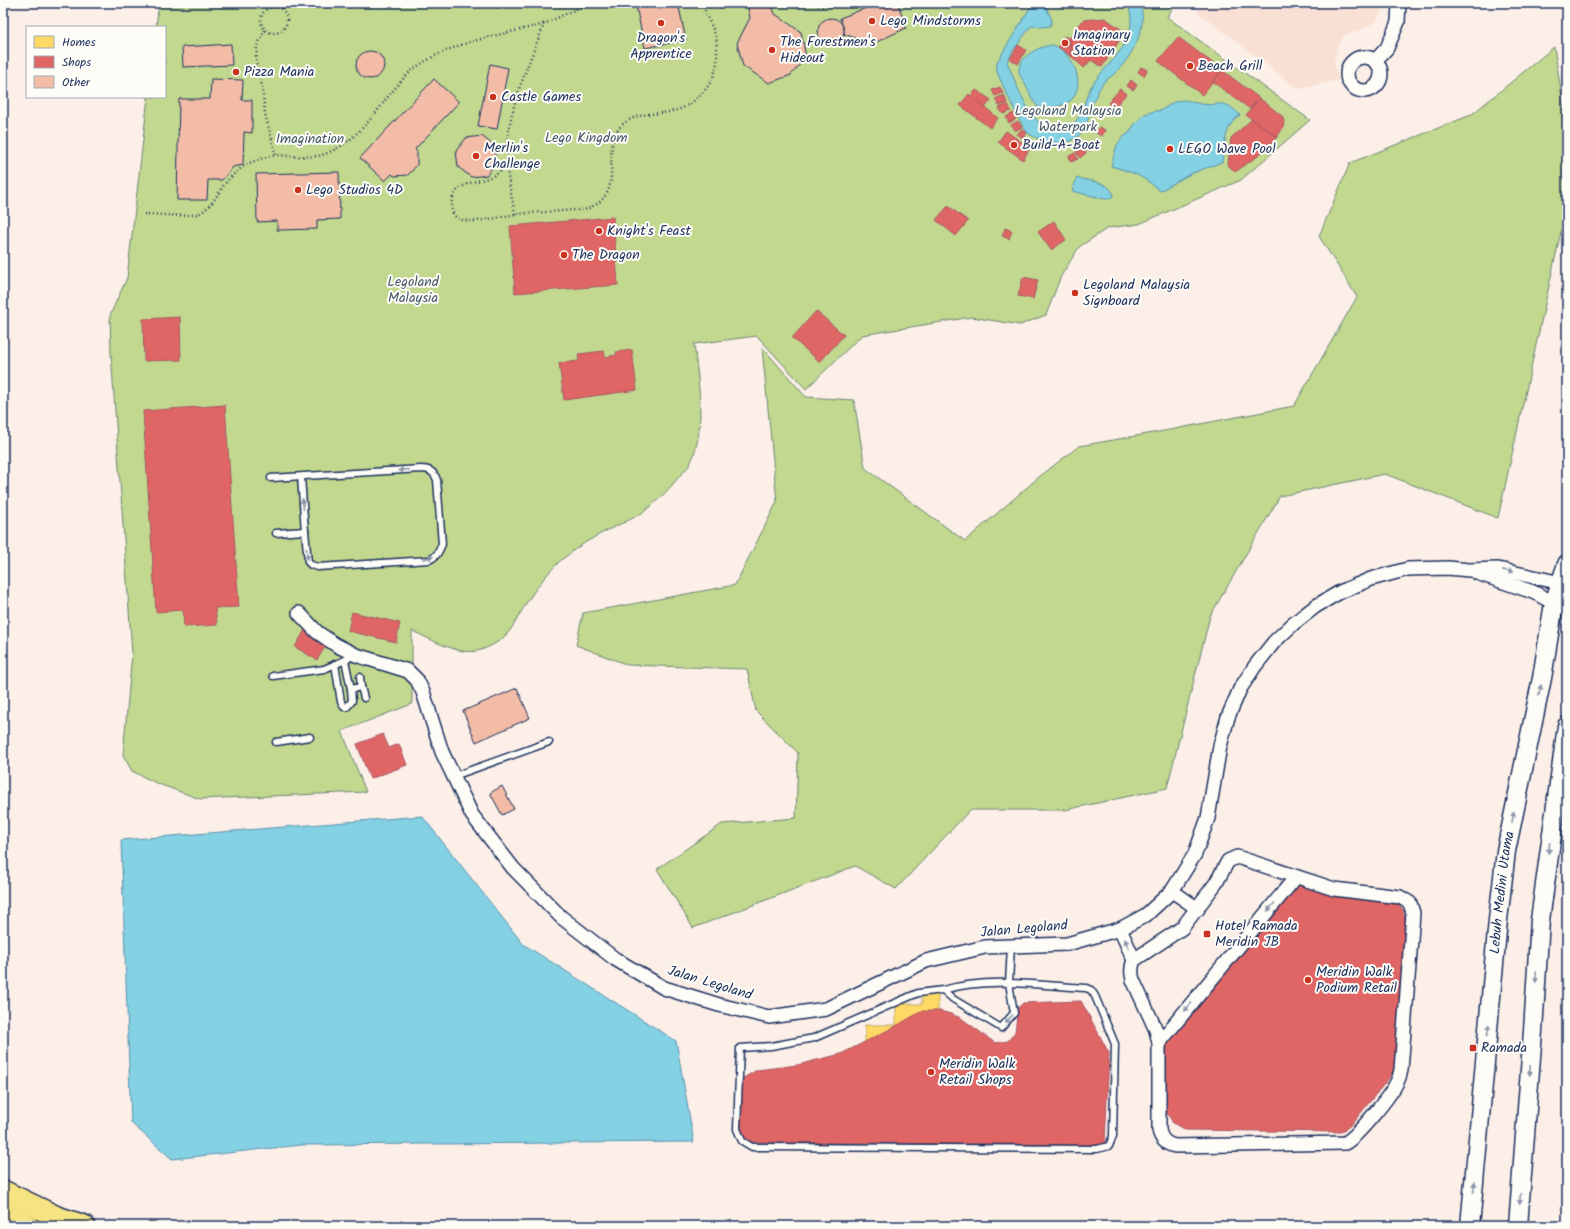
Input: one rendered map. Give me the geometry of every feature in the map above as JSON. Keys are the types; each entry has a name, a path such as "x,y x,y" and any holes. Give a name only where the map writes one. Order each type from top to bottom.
{"highway":[{"path":"3,1191 57,1217 84,1226"},
{"path":"3,1214 28,1226"}],"main road":[{"name":"Lebuh Medini Utama","path":"1470,1226 1506,851 1542,678 1561,606 1567,564"},
{"path":"1518,1226 1540,920 1567,726"}],"street":[{"path":"1375,61 1387,48 1398,22 1399,3"},
{"name":"Jalan Legoland","path":"299,613 317,632 336,645 351,658 408,672 417,680 423,692 442,752 472,815 513,868 561,917 615,959 664,988 719,1006 769,1017 826,1009 926,961 985,947 1067,944 1120,929 1146,915 1172,891 1195,854 1208,818 1220,746 1228,717 1240,689 1255,666 1274,642 1293,624 1316,606 1340,592 1371,579 1408,570 1448,568 1469,570 1498,569 1564,584"},
{"name":"Jalan Legoland","path":"1469,570 1533,592 1561,606"},
{"path":"1232,858 1242,858 1334,889 1400,897 1410,903 1412,908 1401,1070 1398,1081 1392,1090 1356,1135 1345,1143 1175,1146 1169,1145 1160,1136 1159,1043 1156,1030 1133,980 1131,966 1134,960 1182,928 1198,909 1216,883 1228,861 1232,858"},
{"path":"1159,1043 1296,877"},
{"path":"1172,891 1198,909"},
{"path":"1120,929 1134,960"}],"lane":[{"path":"271,478 421,469 431,471 437,480 442,544 439,552 429,560 318,567 311,565 308,562 301,477"},
{"path":"276,533 306,531"},
{"path":"273,676 324,669 335,664 351,658 352,701 347,708 344,707 341,702 335,664"},
{"path":"360,677 364,698"},
{"path":"351,689 362,687"},
{"path":"276,742 310,737"},
{"path":"454,776 549,742"},
{"path":"943,990 953,998 1001,1028 1014,1013 1009,982 1011,946"},
{"path":"1009,982 1086,988 1091,990 1095,996 1115,1044 1113,1136 1109,1146 1097,1149 752,1147 742,1141 737,1129 740,1048 771,1046 814,1038 918,993 943,990 961,985 1009,982"}],"path":[{"path":"282,9 288,3"},
{"path":"144,214 199,214 210,206 230,178 250,162 276,155 321,155 336,148 359,132 406,74 422,63 448,50 474,41 544,24 589,3"},
{"path":"507,166 495,175 474,181 457,190 453,196 451,204 452,212 456,217 471,222 515,214 587,209 599,202 605,196 611,183 611,157 614,141 619,128 631,118 679,109 692,102 707,88 713,76 718,57 716,37 708,21 703,3"},
{"path":"806,3 822,6 844,3"},
{"path":"274,6 282,9 288,17 288,23 285,28 278,33 271,33 265,30 261,24 261,17 265,10 274,6"},
{"path":"515,214 507,166 508,131 518,88 544,24"},
{"path":"265,30 257,46 256,63 262,86 265,114 276,155"}],"shaded area":[{"path":"1202,3 1384,3 1377,21 1344,36 1337,47 1334,62 1339,80 1298,89 1198,12"}],"green space":[{"name":"Legoland Malaysia","path":"159,3 1176,3 1167,17 1310,120 1241,180 1139,224 1108,228 1079,247 1061,276 1046,315 1020,325 972,317 862,335 806,389 757,336 694,344 699,389 700,420 695,450 689,466 663,495 646,510 590,540 560,561 550,571 529,599 511,629 506,635 492,645 473,652 464,651 446,646 412,631 412,704 342,731 366,792 200,799 156,783 132,771 123,755 132,653 111,353 110,315 127,278 148,98 166,98 166,26 156,26"},
{"path":"1554,47 1567,128 1567,204 1498,518 1385,474 1280,496 1210,616 1167,788 1065,810 970,810 896,889 855,866 693,928 657,869 722,824 796,818 798,753 756,711 747,669 628,665 576,645 583,613 735,585 777,502 762,347 806,397 854,400 865,468 965,541 1039,477 1079,446 1294,406 1357,297 1319,236 1350,163 1471,115"}],"water":[{"path":"1033,3 1047,3 1046,7 1052,20 1050,26 1031,26 1012,52 1007,62 1031,113 1043,126 1051,129 1068,127 1078,119 1091,87 1121,50 1127,40 1130,29 1131,17 1128,3 1140,3 1142,11 1141,29 1130,55 1119,69 1101,86 1093,101 1087,123 1081,133 1072,140 1066,142 1059,143 1039,139 1025,130 997,71 997,62"},
{"path":"1053,45 1060,48 1071,61 1075,69 1078,86 1076,93 1068,102 1055,106 1038,107 1020,75 1020,66 1022,61 1031,53 1042,47"},
{"name":"LEGO Wave Pool","path":"1182,100 1208,105 1225,104 1234,109 1240,115 1231,124 1228,130 1222,162 1190,174 1160,191 1148,181 1137,175 1111,166 1117,145 1145,114 1162,110 1174,102"},
{"path":"1077,178 1105,185 1112,191 1113,196 1109,199 1105,199 1072,191"},
{"path":"422,816 523,944 676,1041 694,1142 301,1145 172,1159 131,1123 121,840"}],"building: Homes":[{"path":"1320,890 1354,916 1319,962 1301,948 1288,965 1255,940 1286,900 1303,913"},
{"path":"1348,969 1373,990 1350,1018 1359,1025 1348,1039 1340,1032 1312,1065 1323,1074 1311,1088 1302,1081 1277,1110 1253,1090 1279,1058 1269,1050 1281,1036 1289,1043 1316,1010 1308,1003 1319,989 1326,996"},
{"path":"922,993 938,993 938,1061 921,1061 921,1031 914,1032 914,1069 865,1069 865,1025 896,1025 896,1004 922,1004"},
{"path":"1203,1001 1238,1030 1221,1050 1236,1062 1200,1105 1170,1080 1190,1056 1171,1039"},
{"path":"962,1044 996,1044 996,1079 1033,1079 1033,1044 1070,1044 1070,1078 1094,1078 1094,1123 934,1124 934,1080 962,1079"},
{"path":"851,1078 852,1083 859,1083 859,1092 851,1092 851,1122 740,1123 740,1080"}],"building: Shops":[{"path":"1105,18 1125,32 1102,67 1091,60 1084,68 1072,57 1069,39 1083,20"},
{"name":"Imaginary Station","path":"1065,36 1069,39 1072,57 1058,47"},
{"name":"Beach Grill","path":"1178,37 1222,70 1202,95 1158,61"},
{"path":"1018,45 1026,50 1018,64 1010,59"},
{"path":"1141,67 1147,70 1144,76 1138,72"},
{"path":"1222,70 1259,98 1250,109 1213,82"},
{"path":"1131,80 1137,85 1133,90 1127,86"},
{"path":"1000,87 1003,93 995,96 992,90"},
{"path":"1120,89 1126,94 1114,108 1108,103"},
{"path":"976,90 991,100 985,108 971,96"},
{"path":"969,94 998,118 990,128 960,105"},
{"path":"1004,95 1007,103 999,106 995,99"},
{"path":"1259,98 1282,116 1284,121 1283,128 1277,137 1246,115"},
{"path":"1008,104 1011,111 1003,114 999,108"},
{"path":"1013,113 1016,119 1009,123 1006,117"},
{"path":"1252,119 1277,137 1258,156 1235,172 1228,165 1231,138"},
{"path":"1018,121 1022,127 1015,131 1011,125"},
{"path":"1099,127 1105,130 1102,136 1096,133"},
{"path":"1022,129 1027,133 1023,138 1017,134"},
{"name":"Build-A-Boat","path":"1006,131 1030,148 1023,160 998,142"},
{"path":"1088,142 1094,146 1090,151 1084,147"},
{"path":"1083,148 1086,153 1080,158 1076,152"},
{"path":"1075,153 1078,159 1071,162 1069,156"},
{"path":"948,206 968,221 956,236 936,220"},
{"name":"The Dragon","path":"613,217 618,285 515,293 510,226"},
{"path":"1054,221 1066,240 1051,250 1038,232"},
{"path":"1005,228 1012,231 1009,239 1002,236"},
{"path":"1023,277 1038,280 1033,299 1018,296"},
{"path":"816,311 844,335 820,362 792,338"},
{"path":"180,317 181,360 144,361 143,319"},
{"path":"632,350 637,390 564,400 559,363 579,361 578,354 604,351 605,357 617,355 616,352"},
{"path":"225,405 239,607 215,608 217,625 184,627 183,610 156,612 143,411"},
{"path":"352,612 400,623 396,642 348,631"},
{"path":"305,630 328,642 317,660 295,647"},
{"path":"383,734 389,748 399,744 407,765 370,779 357,744"},
{"name":"Meridin Walk Podium Retail","path":"1302,883 1394,901 1403,910 1406,922 1394,1069 1389,1078 1351,1125 1341,1132 1185,1130 1173,1123 1167,1113 1167,1038 1291,887"},
{"name":"Meridin Walk Retail Shops","path":"1081,1001 1109,1053 1105,1145 748,1142 739,1127 740,1080 757,1070 797,1065 841,1054 922,1011 940,1011 951,1014 961,1018 995,1043 1008,1041 1015,1032 1018,1008 1023,1003"}],"building: Other":[{"name":"Dragon's Apprentice","path":"652,3 678,3 686,40 645,48 636,6"},
{"name":"The Forestmen's Hideout","path":"747,3 771,3 775,14 801,32 806,57 791,75 769,83 743,66 737,43 750,18"},
{"name":"Lego Mindstorms","path":"879,3 898,3 906,28 872,44 844,34 844,29 840,18"},
{"path":"831,18 840,22 844,31 840,40 831,44 822,40 818,31 822,22"},
{"path":"231,44 232,65 183,67 182,47"},
{"path":"370,51 380,55 384,65 380,75 370,79 360,75 356,65 360,55"},
{"name":"Castle Games","path":"490,64 508,68 497,129 478,126"},
{"path":"211,79 243,80 242,100 252,100 252,133 244,132 243,165 233,167 222,180 208,180 207,200 177,200 179,99 210,99"},
{"path":"434,79 459,102 415,149 417,152 417,165 408,175 394,176 392,174 385,181 360,158"},
{"name":"Merlin's Challenge","path":"482,136 494,146 496,162 487,175 471,177 458,167 456,151 466,138"},
{"name":"Lego Studios 4D","path":"339,172 340,219 317,220 317,229 277,230 277,221 257,222 256,174"},
{"path":"517,688 530,718 476,742 463,711"},
{"path":"502,786 514,809 502,815 490,793"}],"place":[{"name":"Lego Mindstorms","path":"872,21"},
{"name":"Dragon's Apprentice","path":"661,23"},
{"name":"Imaginary Station","path":"1065,43"},
{"name":"The Forestmen's Hideout","path":"772,50"},
{"name":"Beach Grill","path":"1190,66"},
{"name":"Pizza Mania","path":"236,72"},
{"name":"Castle Games","path":"493,97"},
{"name":"Build-A-Boat","path":"1014,145"},
{"name":"LEGO Wave Pool","path":"1170,149"},
{"name":"Merlin's Challenge","path":"476,156"},
{"name":"Lego Studios 4D","path":"298,190"},
{"name":"Knight's Feast","path":"599,231"},
{"name":"The Dragon","path":"564,255"},
{"name":"Legoland Malaysia Signboard","path":"1075,293"},
{"name":"Hotel Ramada Meridin JB","path":"1207,934"},
{"name":"Meridin Walk Podium Retail","path":"1308,980"},
{"name":"Ramada","path":"1473,1048"},
{"name":"Meridin Walk Retail Shops","path":"931,1072"}],"park label":[{"name":"Legoland Malaysia Waterpark","path":"1068,120"},
{"name":"Lego Kingdom","path":"586,138"},
{"name":"Imagination","path":"310,139"}]}
